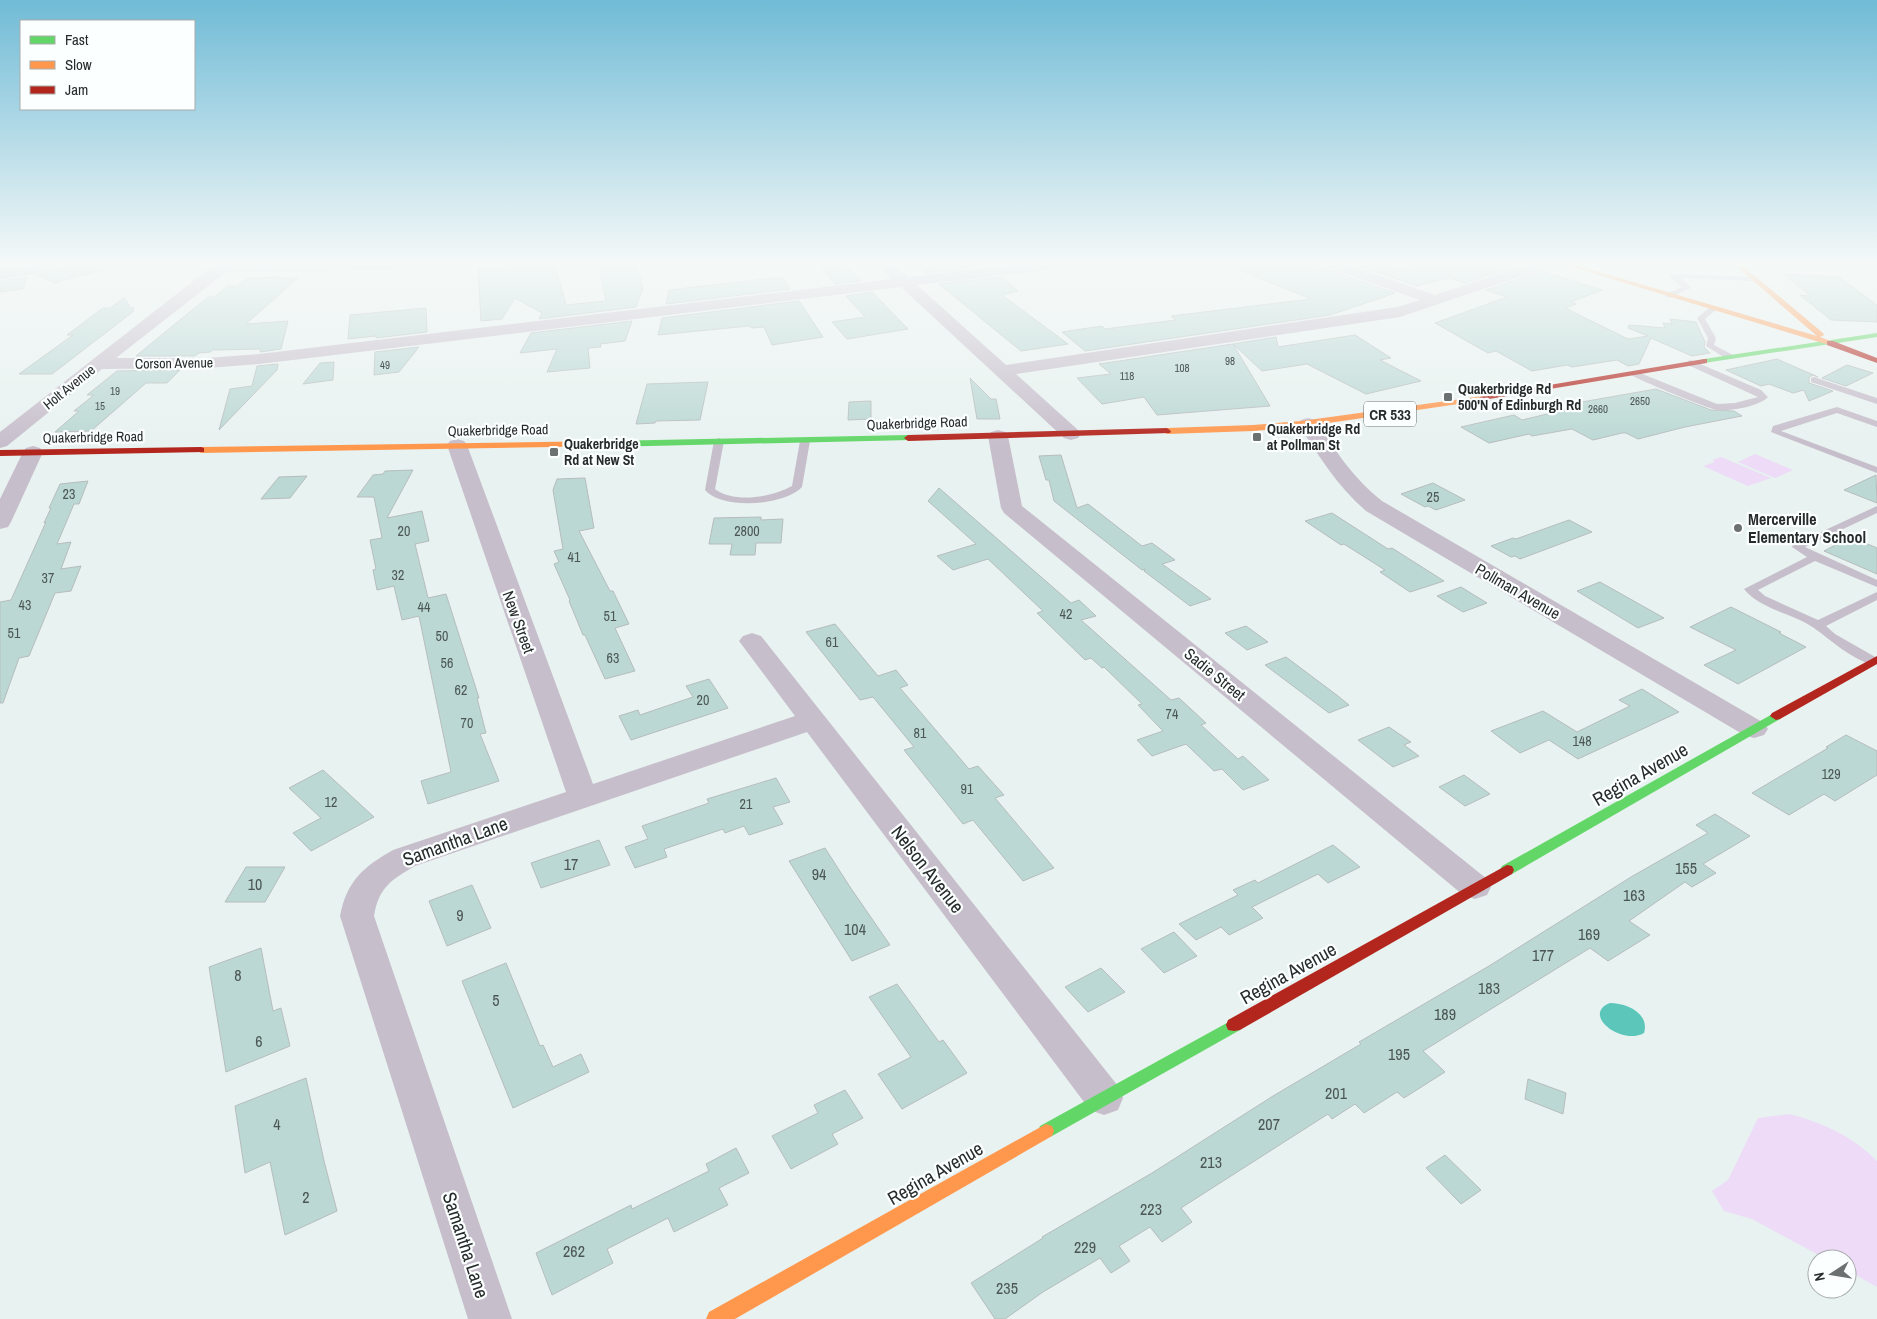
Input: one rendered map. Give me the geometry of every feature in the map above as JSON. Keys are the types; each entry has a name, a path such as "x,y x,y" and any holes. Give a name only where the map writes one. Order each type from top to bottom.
{"main road":[{"path":"1762,323 1829,342 1877,361"},
{"path":"1806,323 1829,342"},
{"name":"CR 533","path":"1829,342 1877,335"},
{"name":"Quakerbridge Road","path":"0,453 806,441 1200,431 1308,424 1421,410 1691,363 1829,342"},
{"name":"Regina Avenue","path":"716,1319 1875,660"}],"street":[{"name":"Holt Avenue","path":"0,442 152,323"},
{"name":"Corson Avenue","path":"98,364 235,362 570,323"},
{"path":"949,323 1071,434"},
{"path":"1001,371 1329,323"},
{"name":"Pollman Avenue","path":"1308,424 1339,472 1357,492 1374,506 1754,729"},
{"name":"Sadie Street","path":"998,436 1012,508 1475,888"},
{"name":"New Street","path":"457,445 583,797"},
{"path":"0,522 33,452"},
{"name":"Nelson Avenue","path":"752,641 1104,1098"},
{"name":"Samantha Lane","path":"490,1319 356,916 359,899 369,883 385,869 404,858 814,720"}],"lane":[{"path":"1704,323 1712,338 1710,346 1730,357"},
{"path":"1632,373 1716,407 1735,406 1764,397 1758,392 1691,363"},
{"path":"1814,380 1877,401"},
{"path":"1877,424 1837,410 1776,428 1776,432 1877,470"},
{"path":"719,441 710,490 721,498 751,498 785,495 796,487 806,441"},
{"path":"1877,509 1797,547 1815,557 1877,584"},
{"path":"1815,557 1750,590 1761,598 1818,625 1831,637 1875,660"},
{"path":"1818,625 1877,595"}],"shaded area":[{"path":"1755,454 1793,470 1775,478 1738,462"},
{"path":"1721,457 1771,478 1748,486 1703,466 1715,462 1712,460"},
{"path":"1790,1114 1814,1122 1858,1144 1877,1161 1877,1287 1857,1276 1857,1249 1808,1249 1752,1219 1724,1211 1712,1191 1728,1180 1758,1118"}],"water":[{"path":"1610,1003 1616,1003 1635,1010 1643,1020 1645,1026 1644,1033 1635,1036 1625,1035 1615,1032 1608,1027 1602,1021 1600,1014 1602,1008"}],"building":[{"path":"84,323 119,323 52,374 19,374 73,335 67,335"},
{"path":"177,323 288,323 281,349 260,352 261,349 213,350 199,353 195,356 136,356"},
{"path":"349,323 427,323 427,332 348,339"},
{"path":"631,323 625,341 600,344 601,347 588,348 590,368 547,372 557,349 520,353 531,333"},
{"path":"661,323 813,323 823,337 772,345 764,327 752,328 749,326 658,335"},
{"path":"832,323 902,323 908,329 847,339"},
{"path":"986,323 1039,323 1068,344 1021,351"},
{"path":"1156,323 1279,323 1085,351 1062,332 1102,326 1105,329"},
{"path":"1435,323 1595,323 1628,339 1648,336 1628,328 1629,325 1665,328 1663,323 1696,323 1705,342 1704,347 1710,353 1692,356 1651,338 1639,364 1628,366 1617,360 1532,371 1496,351 1488,353"},
{"path":"1355,335 1391,358 1380,360 1421,381 1366,394 1307,364 1262,371 1233,344 1276,337 1278,347"},
{"path":"1233,344 1270,406 1157,415 1144,397 1102,404 1077,378 1111,374 1099,364"},
{"path":"419,347 399,372 374,375 375,352"},
{"path":"1777,359 1818,377 1813,375 1809,377 1809,383 1833,391 1809,401 1804,390 1793,393 1769,384 1761,386 1726,370"},
{"path":"334,362 333,380 303,384 320,363"},
{"path":"278,364 277,370 219,430 230,389 252,386 257,366"},
{"path":"1847,365 1873,373 1846,386 1822,378"},
{"path":"180,370 167,383 146,383 91,431 55,432 79,411 74,411 94,395 87,395 117,371"},
{"path":"970,378 991,399 996,399 1000,419 977,419"},
{"path":"708,382 700,420 656,421 655,423 636,424 647,384"},
{"path":"1656,389 1711,410 1734,411 1742,416 1685,427 1638,439 1622,433 1593,440 1572,429 1532,436 1529,434 1489,443 1461,427 1514,415 1522,420 1581,406 1576,403"},
{"path":"871,401 871,419 848,420 849,402"},
{"path":"1061,455 1077,508 1088,504 1142,546 1152,543 1175,560 1162,564 1211,599 1190,606 1144,571 1145,569 1142,570 1054,501 1049,480 1046,480 1039,456"},
{"path":"413,470 387,518 422,511 429,541 415,544 428,598 446,594 479,698 477,698 486,733 480,734 499,781 428,804 421,781 451,772 419,616 402,620 394,586 377,590 373,570 376,569 370,540 382,538 374,497 357,497 373,475 383,474 385,471"},
{"path":"1876,475 1877,503 1844,490"},
{"path":"307,476 290,498 261,499 279,477"},
{"path":"585,478 594,528 579,531 610,591 613,591 629,624 615,628 635,671 605,679 585,635 583,635 554,564 559,562 554,551 563,549 553,490 557,479"},
{"path":"88,481 79,504 74,504 57,544 71,542 61,569 81,566 71,591 55,593 29,656 19,658 3,703 0,703 0,602 11,600 46,522 44,523 60,484"},
{"path":"1433,483 1465,500 1436,510 1428,506 1425,507 1401,494"},
{"path":"939,488 1071,603 1079,600 1096,616 1081,620 1171,700 1179,698 1206,723 1201,725 1238,759 1243,756 1269,780 1243,790 1222,769 1214,771 1186,744 1152,756 1137,740 1163,731 1138,705 1142,704 1104,667 1102,668 1091,658 1085,660 1037,613 1043,611 988,559 953,570 937,556 976,544 928,501"},
{"path":"1332,513 1388,549 1392,548 1444,581 1410,592 1380,572 1385,570 1344,544 1341,545 1305,521"},
{"path":"761,517 761,520 783,519 781,543 756,543 755,555 730,555 732,544 709,544 714,518"},
{"path":"1569,520 1592,532 1520,559 1515,556 1511,557 1491,546 1513,538 1516,539"},
{"path":"1851,537 1877,548 1877,574 1824,551"},
{"path":"1600,582 1664,618 1638,628 1577,591"},
{"path":"1461,587 1487,603 1463,612 1437,596"},
{"path":"1731,607 1806,647 1738,684 1704,665 1736,650 1690,627"},
{"path":"835,624 878,676 896,670 908,685 900,688 969,769 978,766 1004,795 995,798 1054,868 1023,881 973,820 963,824 904,750 914,747 873,697 860,700 806,632"},
{"path":"1246,626 1268,642 1247,650 1225,633"},
{"path":"1286,657 1349,705 1329,713 1265,665"},
{"path":"709,679 728,708 631,740 619,716 638,710 640,715 693,697 686,686"},
{"path":"1642,689 1679,712 1578,759 1549,740 1520,753 1491,731 1543,711 1577,732 1630,706 1619,700"},
{"path":"1389,727 1411,742 1404,745 1419,756 1393,767 1358,740"},
{"path":"1846,735 1877,751 1877,775 1835,801 1824,794 1789,815 1752,793 1828,748 1826,747"},
{"path":"323,770 374,817 311,851 293,833 321,818 289,788"},
{"path":"1464,775 1490,794 1465,806 1439,787"},
{"path":"776,778 790,802 773,807 783,824 749,835 744,826 725,833 723,829 664,849 667,857 635,868 625,847 648,839 642,826 709,803 707,799"},
{"path":"1715,814 1750,836 1703,864 1716,873 1692,887 1685,882 1629,921 1650,935 1608,961 1590,948 1423,1051 1445,1072 1404,1098 1397,1092 1364,1113 1355,1104 1332,1119 1328,1114 1181,1208 1192,1222 1162,1242 1150,1227 1119,1246 1130,1261 1111,1273 1100,1258 1043,1292 1005,1319 995,1319 971,1283 1042,1237 1152,1173 1273,1096 1361,1044 1359,1042 1489,966 1631,877 1708,833 1696,825"},
{"path":"599,840 610,865 541,888 531,863"},
{"path":"1333,845 1360,867 1328,883 1318,874 1252,907 1263,918 1229,935 1221,927 1196,940 1179,924 1238,895 1233,890 1255,880 1258,883"},
{"path":"825,848 890,945 852,961 789,861"},
{"path":"246,867 285,867 265,902 225,902"},
{"path":"472,885 491,928 447,946 429,901"},
{"path":"1174,932 1197,956 1164,973 1141,949"},
{"path":"261,948 273,1011 281,1008 290,1046 226,1072 209,967"},
{"path":"506,963 540,1046 543,1045 553,1067 581,1054 589,1072 513,1108 462,981"},
{"path":"1101,968 1125,992 1088,1012 1065,987"},
{"path":"897,984 939,1042 943,1040 967,1073 902,1109 878,1074 911,1057 869,997"},
{"path":"306,1078 337,1211 285,1235 270,1162 245,1173 235,1106"},
{"path":"1528,1079 1566,1093 1563,1114 1525,1099"},
{"path":"845,1090 863,1118 832,1134 838,1144 791,1169 772,1136 818,1113 814,1105"},
{"path":"736,1148 749,1173 719,1188 728,1205 674,1232 668,1218 607,1249 613,1263 552,1295 536,1253 631,1205 632,1209 709,1171 706,1164"},
{"path":"1445,1155 1481,1190 1461,1204 1426,1168"}],"traffic: fast":[{"path":"1704,361 1877,335"},
{"path":"606,444 908,438"},
{"path":"1507,870 1776,716"},
{"path":"1046,1131 1234,1025"}],"traffic: slow":[{"path":"1763,323 1829,342"},
{"path":"1805,323 1820,335"},
{"path":"1167,431 1301,424 1483,398"},
{"path":"201,450 606,444"},
{"path":"716,1319 1046,1131"}],"traffic: jam":[{"path":"1830,343 1877,361"},
{"path":"1483,398 1704,361"},
{"path":"908,438 1167,431"},
{"path":"0,453 201,450"},
{"path":"1776,716 1877,659"},
{"path":"1234,1025 1507,870"}],"place":[{"name":"Quakerbridge Rd 500'N of Edinburgh Rd","path":"1448,397"},
{"name":"Quakerbridge Rd at Pollman St","path":"1257,437"},
{"name":"Quakerbridge Rd at New St","path":"554,452"},
{"name":"Mercerville Elementary School","path":"1738,528"}]}
